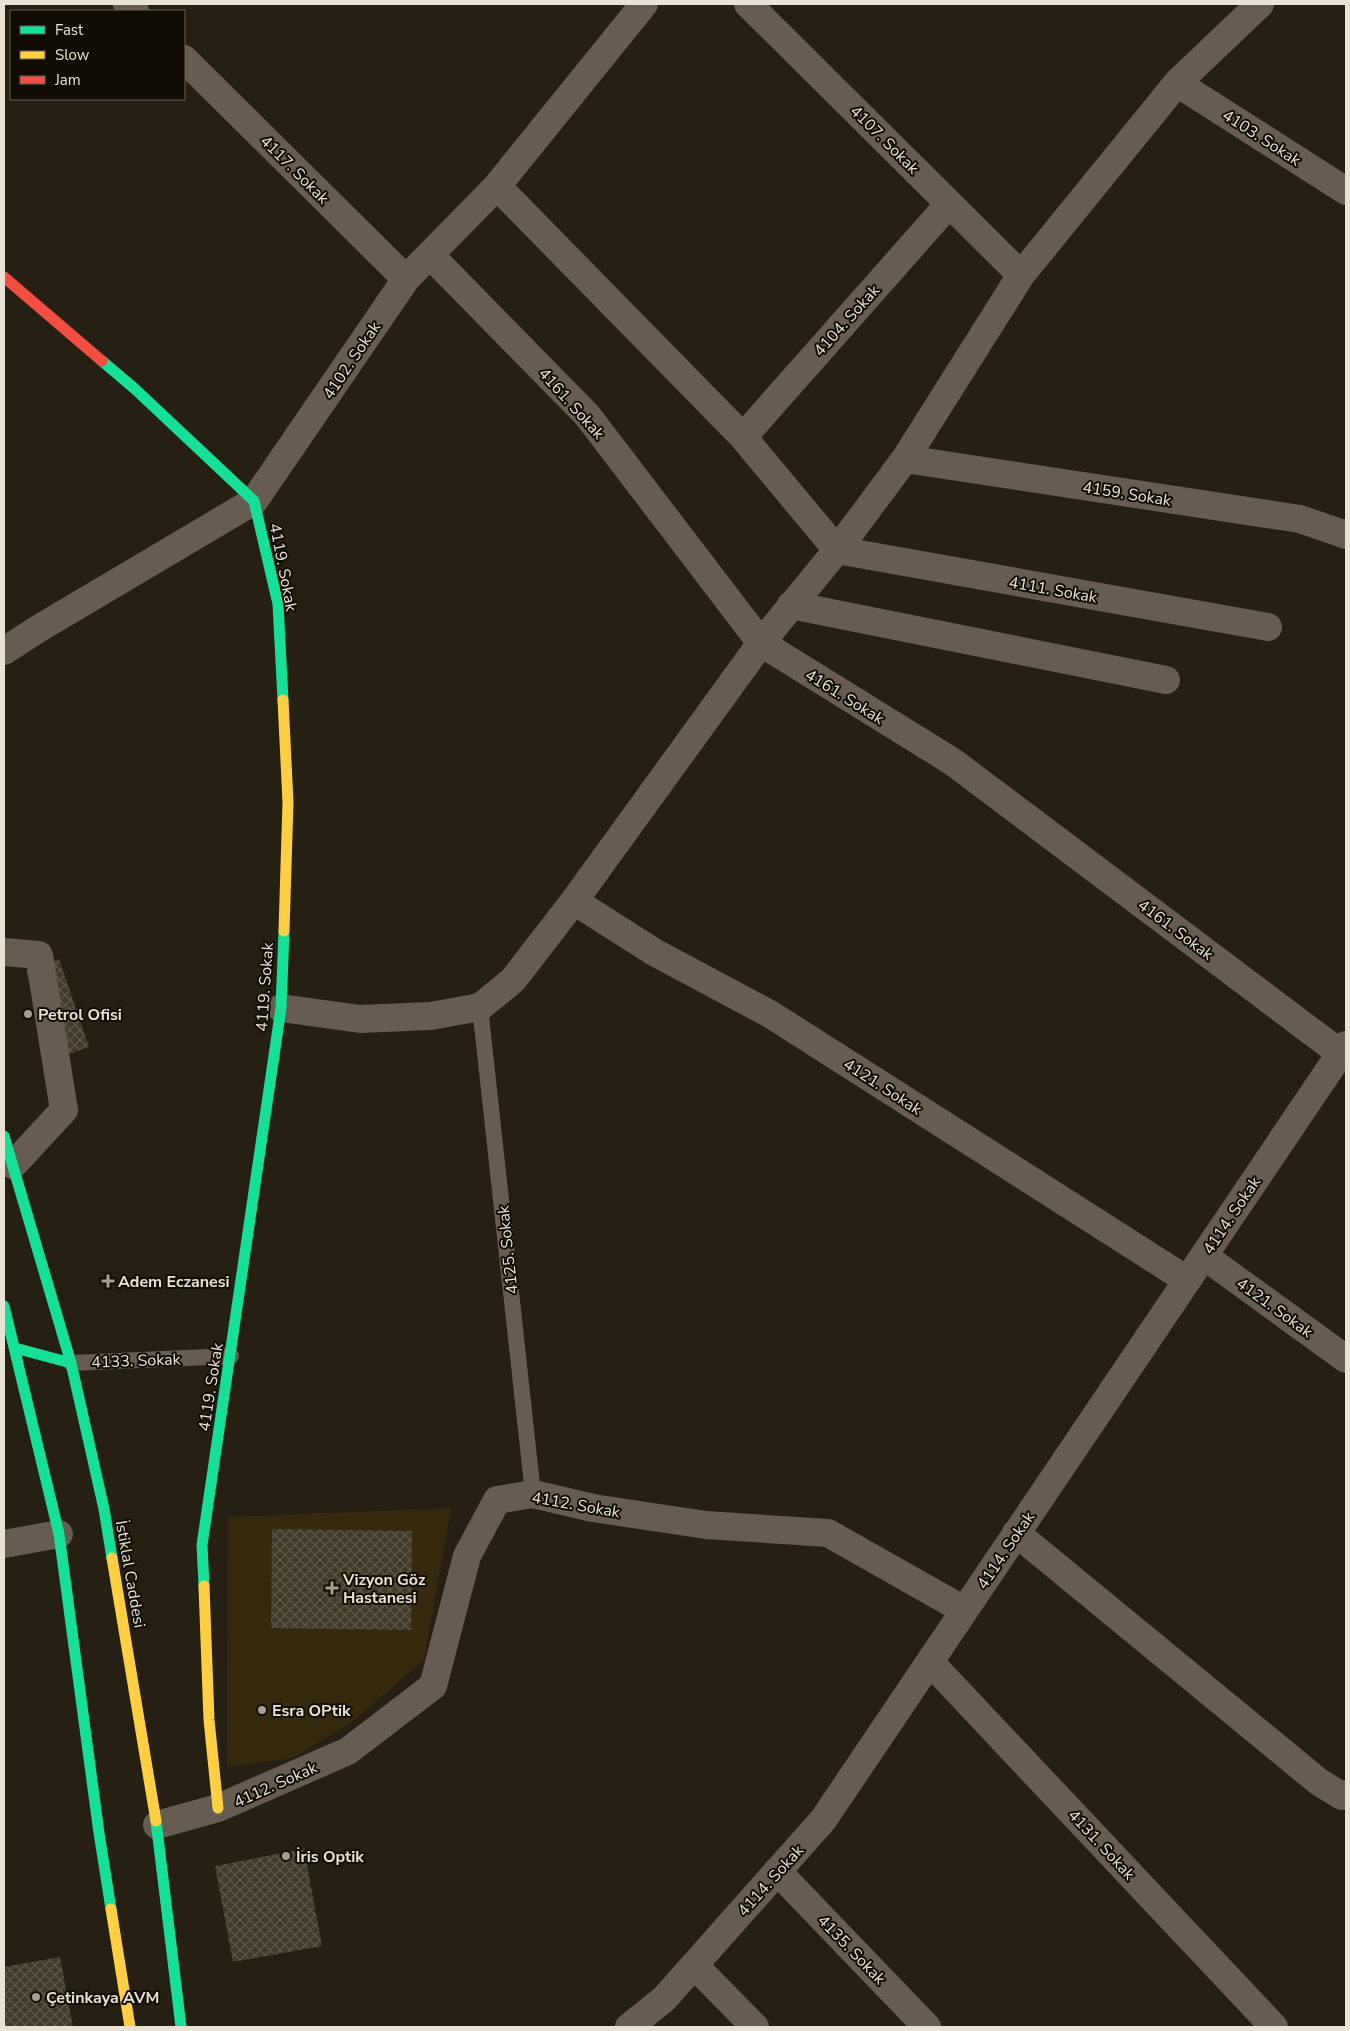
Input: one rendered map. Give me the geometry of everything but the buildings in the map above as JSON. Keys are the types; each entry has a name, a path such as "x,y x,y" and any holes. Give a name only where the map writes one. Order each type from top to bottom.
{"main road":[{"path":"4,277 134,389 254,501"},
{"name":"4119. Sokak","path":"218,1808 209,1720 202,1545 281,1008 288,802 278,604 254,501"},
{"name":"İstiklal Caddesi","path":"4,1136 71,1363 104,1509 157,1825 181,2027"},
{"path":"4,1306 9,1350 59,1534 99,1833 130,2027"},
{"path":"9,1350 71,1363"}],"street":[{"name":"4102. Sokak","path":"4,651 254,501 406,279 497,186 644,4"},
{"name":"4107. Sokak","path":"748,4 1021,275"},
{"path":"281,1008 360,1019 431,1016 480,1007 513,980 574,901 760,643 837,550 906,459 1021,275 1177,83 1260,4"},
{"name":"4117. Sokak","path":"185,60 406,279"},
{"name":"4103. Sokak","path":"1177,83 1346,191"},
{"path":"497,186 743,437 837,550"},
{"name":"4104. Sokak","path":"743,437 950,204"},
{"name":"4161. Sokak","path":"430,255 587,415 760,643 953,762 1343,1049"},
{"name":"4159. Sokak","path":"906,459 1300,519 1346,536"},
{"name":"4111. Sokak","path":"837,550 1268,627"},
{"path":"792,605 1166,680"},
{"name":"4121. Sokak","path":"574,901 654,952 770,1014 1187,1280"},
{"path":"4,952 39,955 64,1110 13,1165"},
{"name":"4114. Sokak","path":"629,2027 664,1999 823,1820 1343,1049"},
{"name":"4121. Sokak","path":"1204,1256 1346,1359"},
{"name":"4112. Sokak","path":"157,1825 218,1808 348,1751 433,1686 467,1556 497,1500 533,1494 593,1508 706,1525 828,1533 964,1610"},
{"path":"1016,1533 1319,1782 1342,1796 1346,1794"},
{"path":"4,1544 59,1534"},
{"name":"4131. Sokak","path":"930,1662 1274,2027"},
{"name":"4135. Sokak","path":"777,1871 927,2027"},
{"path":"694,1965 755,2027"}],"lane":[{"name":"4125. Sokak","path":"480,1007 533,1494"},
{"name":"4133. Sokak","path":"71,1363 231,1356"}],"shaded area":[{"name":"Vizyon Göz Hastanesi","path":"451,1508 424,1660 351,1723 292,1758 227,1767 228,1517"}],"traffic: fast":[{"path":"102,361 135,389 254,501 278,604 283,700"},
{"path":"204,1586 202,1545 281,1008 284,931"},
{"path":"4,1136 71,1363 104,1509 112,1558"},
{"path":"4,1306 59,1534 111,1909"},
{"path":"15,1348 71,1363"},
{"path":"156,1821 181,2027"}],"traffic: slow":[{"path":"283,700 288,802 284,931"},
{"path":"112,1558 156,1821"},
{"path":"204,1586 209,1720 218,1808"},
{"path":"111,1909 130,2027"}],"traffic: jam":[{"path":"4,277 102,361"}],"place":[{"name":"Petrol Ofisi","path":"28,1014"},
{"name":"Adem Eczanesi","path":"108,1281"},
{"name":"Vizyon Göz Hastanesi","path":"332,1588"},
{"name":"Esra OPtik","path":"262,1710"},
{"name":"İris Optik","path":"286,1856"},
{"name":"Çetinkaya AVM","path":"36,1997"}]}
